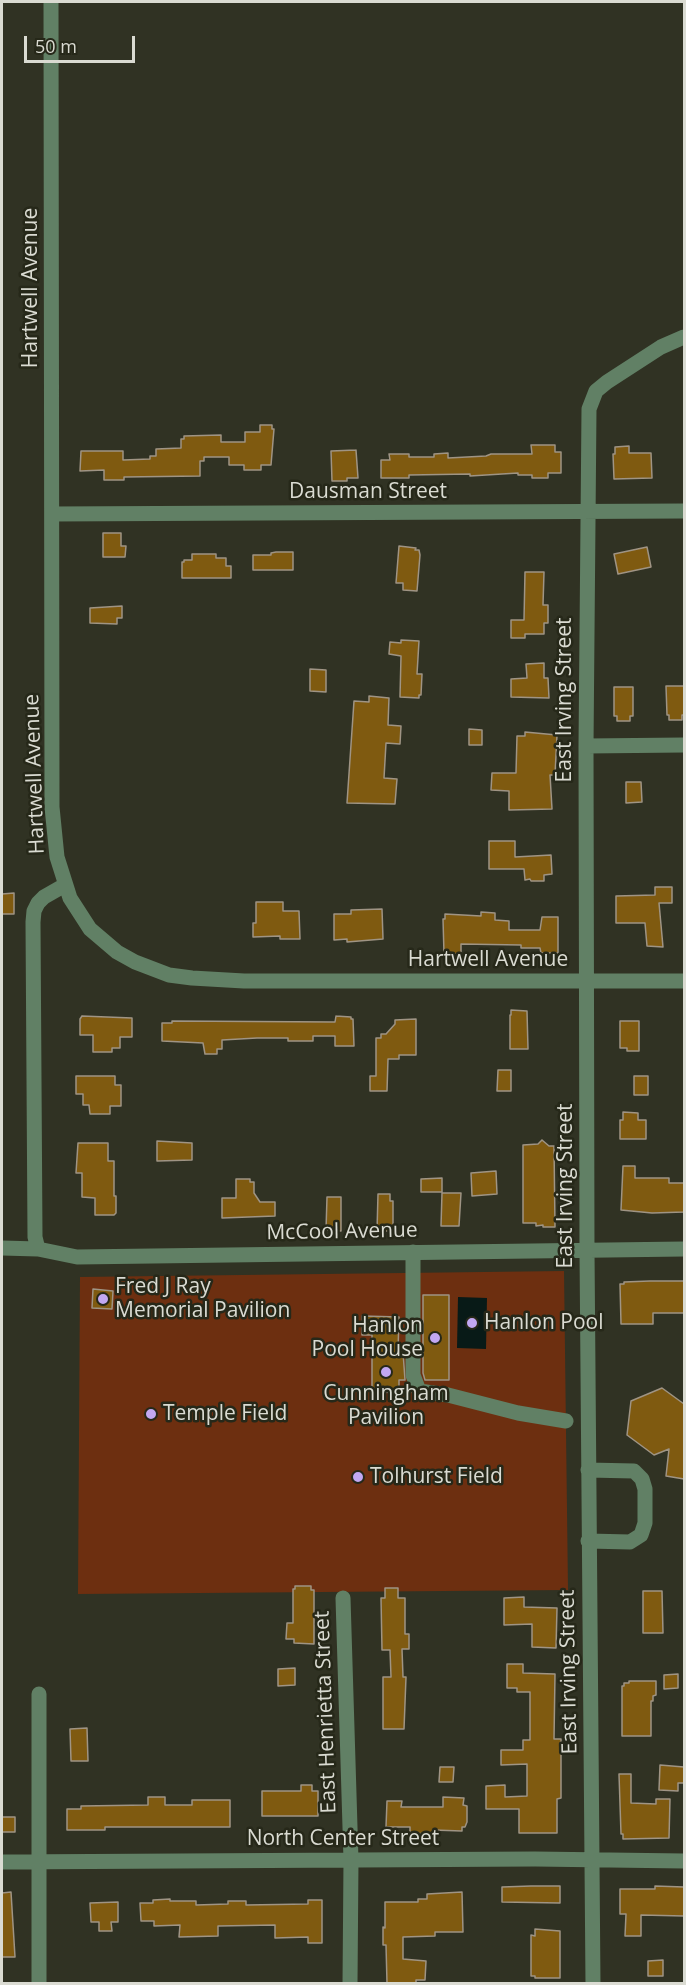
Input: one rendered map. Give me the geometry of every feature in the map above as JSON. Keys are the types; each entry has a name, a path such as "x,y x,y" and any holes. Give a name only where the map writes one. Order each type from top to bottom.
{"street":[{"name":"Hartwell Avenue","path":"51,2 52,807 57,857 65,885 70,898 90,929 100,939 135,962 169,975 244,981 684,981"},
{"name":"East Irving Street","path":"593,1983 588,1541 586,981 589,409 596,392 607,382 661,347 684,337"},
{"name":"Dausman Street","path":"52,514 684,511"},
{"path":"586,746 684,745"},
{"path":"38,1249 35,1237 33,922 34,911 38,903 65,885"},
{"name":"McCool Avenue","path":"2,1248 38,1249 77,1257 684,1250"},
{"path":"413,1252 413,1375 419,1391 448,1395 518,1413 566,1421"},
{"path":"588,1470 634,1471 642,1479 645,1489 645,1523 641,1535 630,1542 588,1541"},
{"name":"East Henrietta Street","path":"343,1598 351,1860 350,1983"},
{"path":"39,1694 39,1983"},
{"name":"North Center Street","path":"2,1862 351,1860 684,1862"}],"shaded area":[{"path":"564,1271 568,1590 78,1594 80,1277"},
{"name":"Hanlon Pool","path":"458,1297 487,1298 486,1349 457,1348"}],"building":[{"path":"260,425 272,425 274,429 271,465 261,465 261,470 244,470 244,465 229,465 229,457 204,457 204,461 200,461 200,476 124,477 124,480 104,480 104,470 80,471 81,451 123,451 123,460 150,459 150,456 156,456 156,449 181,448 181,439 184,439 184,436 221,435 221,442 245,442 245,432 260,432"},
{"path":"531,445 555,445 555,452 561,452 561,473 548,473 548,478 532,478 532,475 518,475 518,473 470,476 470,474 409,475 409,478 381,478 381,460 390,460 389,454 434,457 434,454 448,453 448,458 491,454 532,454"},
{"path":"629,446 629,453 651,453 652,478 614,479 615,447"},
{"path":"356,450 358,478 332,481 331,451"},
{"path":"103,533 121,533 121,546 126,546 125,557 103,557"},
{"path":"399,546 419,550 417,591 403,590 403,583 396,583"},
{"path":"647,547 651,567 618,574 614,554"},
{"path":"276,552 293,552 293,570 253,570 253,555 271,555"},
{"path":"192,554 216,554 216,558 226,558 226,566 231,566 231,578 182,578 182,562 192,560"},
{"path":"525,572 544,572 543,605 548,605 548,623 544,623 544,634 525,634 525,638 511,638 511,620 524,620"},
{"path":"122,606 122,618 117,618 117,624 90,623 90,608"},
{"path":"401,640 419,641 417,674 422,674 419,698 400,697 401,656 389,654 390,642 401,643"},
{"path":"544,663 544,678 548,678 549,698 511,697 511,679 527,678 526,664"},
{"path":"310,669 326,670 326,692 310,691"},
{"path":"666,686 684,686 682,720 669,720"},
{"path":"614,687 633,687 633,716 630,716 630,721 617,721 617,716 614,716"},
{"path":"369,696 389,698 388,725 401,726 400,744 386,743 384,778 397,779 395,804 347,803 354,701 369,702"},
{"path":"469,729 482,730 482,745 469,745"},
{"path":"525,732 557,735 555,775 550,775 552,809 509,810 509,791 491,790 492,773 516,773 517,736 525,736"},
{"path":"626,782 641,782 642,802 626,803"},
{"path":"489,841 515,841 515,857 551,855 552,874 544,875 544,881 531,881 530,879 525,880 524,869 489,869"},
{"path":"655,887 672,887 672,903 659,903 663,947 647,946 645,923 616,923 616,896 655,895"},
{"path":"14,893 14,914 2,914 2,894"},
{"path":"256,902 283,902 283,911 299,911 300,939 280,939 280,936 253,937"},
{"path":"382,909 383,939 347,942 347,939 334,940 334,914 351,914 351,910"},
{"path":"481,912 495,913 495,920 509,921 509,930 540,930 542,917 558,917 558,953 541,953 540,948 521,948 521,945 461,944 461,954 444,954 443,919 445,919 445,914 481,916"},
{"path":"511,1010 527,1011 528,1049 510,1049"},
{"path":"82,1016 132,1018 132,1037 120,1037 120,1048 112,1048 112,1052 93,1052 93,1035 80,1035"},
{"path":"336,1016 353,1019 354,1046 335,1046 335,1036 313,1036 313,1041 257,1038 222,1040 222,1049 217,1049 217,1054 205,1054 203,1043 162,1041 162,1023 172,1023 172,1021 335,1022"},
{"path":"416,1019 416,1055 399,1055 399,1059 388,1059 387,1091 370,1091 370,1076 376,1076 376,1038 381,1038 381,1034 386,1034 395,1024 395,1020"},
{"path":"620,1021 639,1021 639,1051 627,1051 627,1048 620,1048"},
{"path":"498,1070 511,1070 511,1091 497,1091"},
{"path":"76,1076 115,1076 115,1085 121,1085 121,1106 110,1106 110,1114 90,1114 89,1105 83,1105 83,1094 76,1094"},
{"path":"634,1076 648,1076 648,1095 634,1095"},
{"path":"623,1112 638,1113 638,1120 646,1120 646,1139 620,1139 620,1120 623,1120"},
{"path":"542,1140 549,1146 554,1146 555,1227 523,1223 523,1145 538,1144"},
{"path":"157,1141 192,1143 192,1160 157,1161"},
{"path":"78,1143 108,1143 108,1161 114,1161 116,1213 114,1215 95,1215 95,1198 82,1197 82,1173 76,1173"},
{"path":"623,1166 635,1166 635,1178 669,1178 669,1183 684,1183 684,1212 652,1213 621,1210"},
{"path":"496,1171 497,1194 472,1196 471,1173"},
{"path":"442,1178 442,1192 421,1192 421,1179"},
{"path":"236,1179 250,1179 250,1182 254,1182 254,1193 260,1202 275,1202 275,1216 222,1218 222,1198 236,1198"},
{"path":"442,1193 461,1193 459,1226 441,1226"},
{"path":"378,1194 390,1194 390,1201 393,1201 393,1231 377,1231"},
{"path":"327,1197 341,1197 341,1231 326,1230"},
{"path":"684,1281 684,1313 653,1313 653,1324 621,1324 620,1284"},
{"name":"Fred J Ray Memorial Pavilion","path":"93,1289 113,1291 112,1309 92,1308"},
{"name":"Hanlon Pool House","path":"423,1295 449,1295 449,1380 425,1380 423,1373"},
{"path":"362,1316 399,1317 398,1352 403,1352 405,1380 399,1380 399,1392 372,1393 372,1335 362,1335"},
{"path":"662,1388 684,1404 684,1479 666,1476 669,1449 654,1455 627,1435 631,1401"},
{"path":"295,1586 311,1586 311,1590 314,1590 314,1644 294,1643 294,1639 286,1639 287,1623 293,1623 293,1589"},
{"path":"385,1588 398,1588 398,1598 405,1598 405,1634 409,1634 409,1649 402,1649 403,1677 406,1677 404,1729 383,1729 383,1677 391,1677 390,1650 382,1650 381,1598 385,1598"},
{"path":"643,1591 662,1591 663,1633 643,1633"},
{"path":"524,1597 524,1607 557,1608 556,1648 532,1647 532,1624 504,1625 504,1598"},
{"path":"507,1664 523,1664 523,1673 555,1674 554,1739 561,1739 561,1798 557,1799 557,1833 519,1833 519,1809 486,1809 486,1786 505,1785 505,1797 527,1796 527,1764 501,1765 501,1750 523,1750 523,1740 530,1740 530,1692 517,1692 517,1688 507,1688"},
{"path":"295,1668 295,1685 278,1686 278,1669"},
{"path":"678,1674 678,1688 664,1689 664,1675"},
{"path":"629,1681 656,1681 656,1695 651,1701 651,1736 622,1736 622,1686"},
{"path":"87,1728 88,1761 71,1761 70,1729"},
{"path":"660,1765 684,1767 684,1783 678,1783 678,1791 659,1790"},
{"path":"440,1767 454,1767 453,1782 439,1782"},
{"path":"619,1774 631,1774 631,1803 656,1804 656,1799 670,1799 669,1838 623,1839"},
{"path":"301,1785 312,1785 312,1791 318,1791 318,1816 262,1816 262,1791 301,1791"},
{"path":"148,1797 165,1797 165,1805 192,1805 192,1800 230,1800 230,1827 105,1827 105,1830 67,1830 67,1809 81,1809 81,1806 148,1805"},
{"path":"443,1797 464,1798 463,1805 467,1806 467,1822 465,1827 462,1827 462,1831 433,1830 433,1833 410,1834 410,1827 386,1827 387,1801 402,1801 401,1807 443,1807"},
{"path":"2,1817 15,1817 15,1832 2,1832"},
{"path":"560,1886 560,1903 502,1902 502,1887"},
{"path":"655,1886 684,1887 684,1916 641,1915 641,1936 625,1936 626,1914 620,1914 620,1889 655,1889"},
{"path":"11,1892 15,1957 2,1957 2,1893"},
{"path":"462,1892 463,1932 435,1932 435,1936 403,1937 403,1959 426,1961 425,1980 416,1980 416,1983 387,1983 386,1945 383,1945 385,1902 418,1902 418,1899 427,1899 427,1894"},
{"path":"170,1899 170,1901 196,1901 196,1905 228,1904 228,1901 246,1901 246,1905 308,1904 308,1900 322,1900 322,1943 308,1943 308,1937 275,1938 275,1925 218,1926 218,1936 179,1937 180,1925 154,1926 154,1921 141,1921 140,1903"},
{"path":"118,1902 118,1922 111,1922 112,1931 99,1931 99,1922 91,1922 90,1903"},
{"path":"535,1929 560,1931 560,1978 531,1976 531,1935 535,1936"},
{"path":"663,1960 663,1976 648,1976 648,1961"}],"place":[{"name":"Fred J Ray Memorial Pavilion","path":"103,1299"},
{"name":"Hanlon Pool","path":"472,1323"},
{"name":"Hanlon Pool House","path":"435,1338"},
{"name":"Cunningham Pavilion","path":"386,1372"},
{"name":"Temple Field","path":"151,1414"},
{"name":"Tolhurst Field","path":"358,1477"}]}
